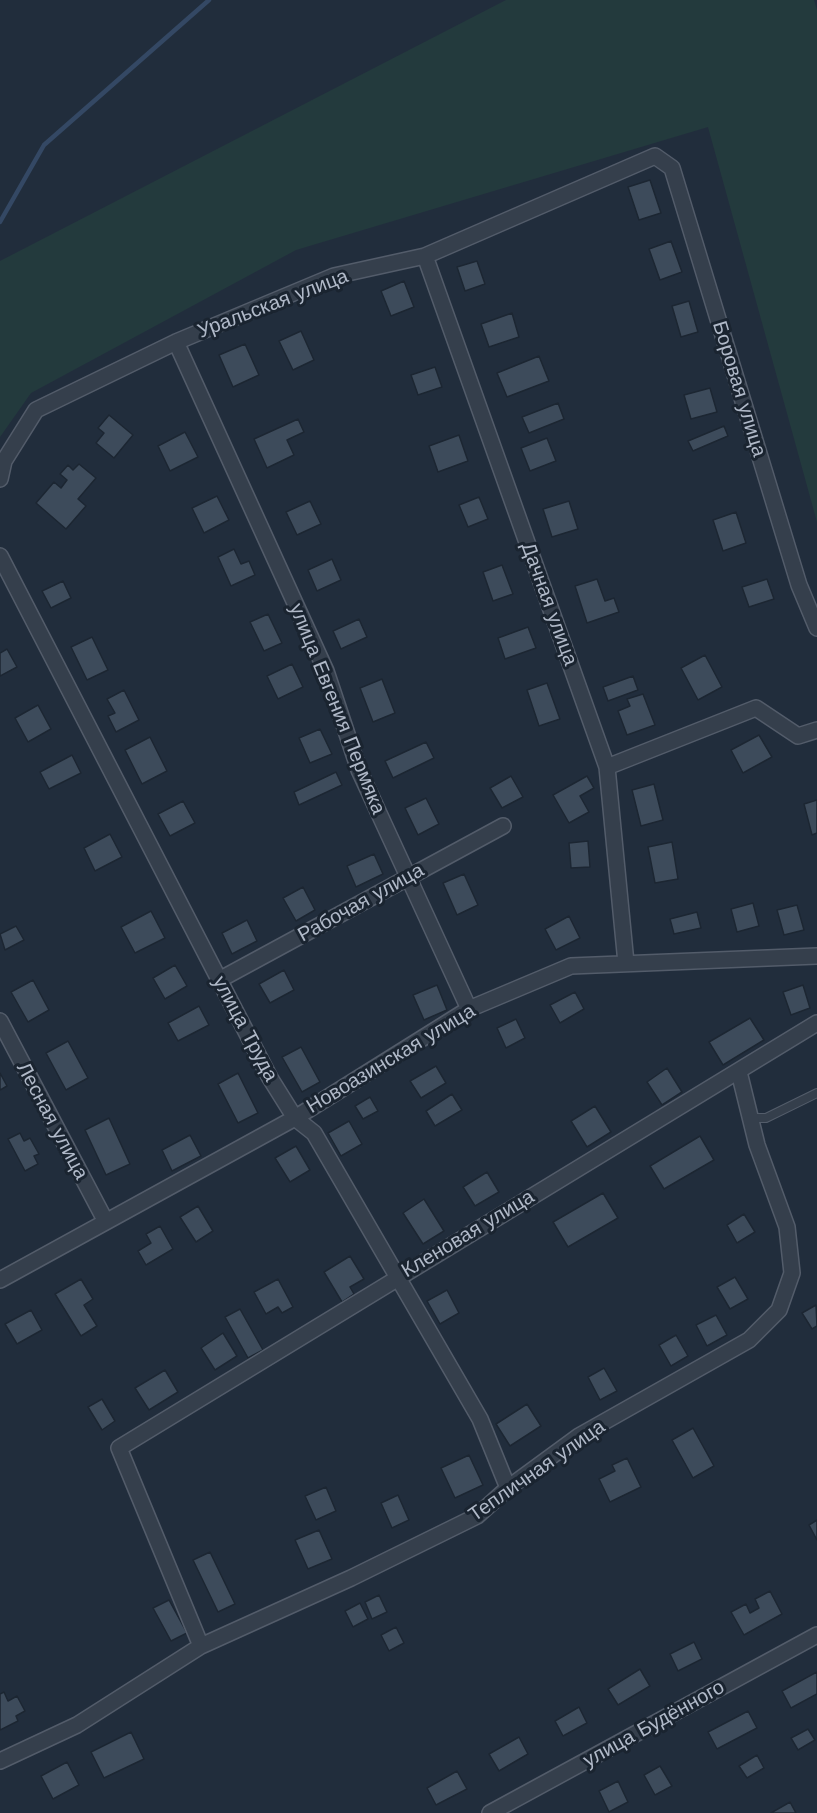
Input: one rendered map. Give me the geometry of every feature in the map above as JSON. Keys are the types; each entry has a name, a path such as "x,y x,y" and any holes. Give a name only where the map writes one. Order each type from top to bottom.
{"street":[{"name":"Уральская улица","path":"0,479 4,460 36,410 176,342 334,276 425,256 655,156"},
{"name":"Боровая улица","path":"655,156 672,168 799,585 817,628"},
{"name":"Дачная улица","path":"425,256 607,767 626,963"},
{"name":"улица Евгения Пермяка","path":"176,342 326,671 359,770 469,1010"},
{"name":"улица Труда","path":"0,556 270,1078 295,1118 314,1133 399,1276 480,1419 508,1488"},
{"path":"607,767 756,708 798,736 817,730"},
{"name":"Рабочая улица","path":"219,981 502,826"},
{"name":"Новоазинская улица","path":"0,1280 105,1220 295,1118 469,1010 571,966 817,956"},
{"name":"Лесная улица","path":"0,1021 105,1220"},
{"name":"Кленовая улица","path":"201,1646 119,1448 817,1023"},
{"name":"Тепличная улица","path":"0,1761 77,1725 201,1646 351,1578 477,1516 508,1488 579,1436 749,1340 779,1310 792,1273 787,1227 757,1145 739,1072"},
{"name":"улица Будённого","path":"490,1813 817,1635"}],"lane":[{"path":"750,1118 766,1118 817,1093"}],"green space":[{"path":"506,0 814,0 817,10 817,522 708,127 296,250 31,393 0,437 0,261"}],"building":[{"path":"650,180 661,213 639,220 628,187"},
{"path":"671,241 682,272 660,280 649,249"},
{"path":"477,261 485,284 465,291 457,267"},
{"path":"404,281 414,307 391,316 381,291"},
{"path":"689,301 698,332 681,337 672,306"},
{"path":"512,313 519,337 489,347 481,324"},
{"path":"301,331 314,360 293,370 279,341"},
{"path":"245,344 259,375 233,387 219,355"},
{"path":"539,356 549,381 507,397 497,373"},
{"path":"435,367 442,387 418,395 411,375"},
{"path":"710,388 717,412 691,419 684,395"},
{"path":"558,403 564,419 529,433 522,417"},
{"path":"109,415 133,435 114,458 96,443 104,433 98,428"},
{"path":"298,419 304,432 287,440 294,455 267,468 254,439"},
{"path":"724,426 728,436 693,451 688,441"},
{"path":"185,432 198,457 170,471 158,446"},
{"path":"459,435 468,461 438,472 429,446"},
{"path":"547,438 556,461 530,471 521,448"},
{"path":"79,464 96,478 78,499 86,506 66,529 36,503 54,482 61,488 67,480 60,474 68,465 73,470"},
{"path":"217,496 229,520 204,533 192,508"},
{"path":"479,497 488,519 468,527 459,505"},
{"path":"310,501 321,524 297,535 286,512"},
{"path":"569,501 578,529 552,537 543,509"},
{"path":"736,512 746,543 723,551 713,520"},
{"path":"234,549 241,564 249,561 255,575 231,586 218,557"},
{"path":"332,559 341,580 317,591 308,570"},
{"path":"502,565 513,594 493,601 483,572"},
{"path":"597,579 605,601 614,598 619,612 587,623 575,586"},
{"path":"767,579 774,599 749,607 742,587"},
{"path":"63,581 71,598 51,608 42,591"},
{"path":"268,614 282,643 264,651 250,622"},
{"path":"359,619 367,637 341,649 333,631"},
{"path":"528,627 536,648 505,659 498,638"},
{"path":"92,637 108,670 87,680 71,647"},
{"path":"7,649 17,667 0,676 0,653"},
{"path":"705,655 722,687 698,700 681,668"},
{"path":"292,664 303,687 278,699 267,676"},
{"path":"633,676 638,690 608,701 603,687"},
{"path":"382,679 395,713 373,722 360,688"},
{"path":"547,683 560,719 539,726 527,690"},
{"path":"124,690 139,720 116,732 108,716 115,713 107,699"},
{"path":"643,694 655,725 627,735 618,711 630,706 627,699"},
{"path":"38,705 51,729 28,742 15,718"},
{"path":"320,729 332,754 310,763 299,738"},
{"path":"759,735 772,757 743,773 731,750"},
{"path":"150,737 167,771 142,784 125,750"},
{"path":"426,742 434,758 393,778 385,761"},
{"path":"72,755 81,773 49,789 40,772"},
{"path":"336,772 342,785 299,805 294,792"},
{"path":"511,776 523,797 502,808 490,788"},
{"path":"587,776 594,788 580,796 589,812 569,823 553,795"},
{"path":"654,784 663,820 641,826 632,790"},
{"path":"426,798 439,824 418,835 405,808"},
{"path":"817,800 817,833 812,835 804,804"},
{"path":"183,801 195,823 170,836 158,814"},
{"path":"110,834 122,857 95,871 84,848"},
{"path":"588,841 590,867 571,868 569,843"},
{"path":"672,842 678,879 655,883 648,847"},
{"path":"374,854 383,874 356,887 347,866"},
{"path":"464,874 478,905 457,915 443,883"},
{"path":"303,887 315,910 296,921 283,898"},
{"path":"753,903 759,926 737,932 731,909"},
{"path":"797,905 804,930 784,935 777,910"},
{"path":"151,911 165,938 135,953 121,927"},
{"path":"697,912 701,928 674,934 670,919"},
{"path":"569,916 580,938 556,950 545,929"},
{"path":"247,920 257,941 232,954 222,933"},
{"path":"16,926 24,940 5,950 0,934"},
{"path":"175,965 187,986 165,999 153,978"},
{"path":"284,970 294,990 270,1003 259,984"},
{"path":"33,980 49,1010 28,1022 11,992"},
{"path":"437,985 447,1010 424,1020 413,995"},
{"path":"803,985 810,1008 791,1015 783,992"},
{"path":"575,992 584,1009 560,1023 550,1005"},
{"path":"199,1006 209,1025 178,1041 168,1023"},
{"path":"750,1018 764,1040 723,1065 709,1042"},
{"path":"516,1019 525,1038 506,1048 497,1028"},
{"path":"68,1041 88,1078 66,1090 46,1053"},
{"path":"301,1047 320,1082 302,1092 282,1057"},
{"path":"436,1066 446,1083 421,1098 410,1081"},
{"path":"667,1068 682,1092 662,1105 647,1082"},
{"path":"0,1073 7,1086 0,1090"},
{"path":"238,1073 258,1113 238,1123 218,1084"},
{"path":"452,1094 462,1110 435,1126 426,1111"},
{"path":"370,1097 378,1111 363,1119 355,1106"},
{"path":"595,1106 611,1132 587,1147 571,1121"},
{"path":"109,1118 130,1164 106,1175 85,1130"},
{"path":"349,1121 362,1144 341,1156 328,1133"},
{"path":"20,1133 24,1141 30,1138 39,1154 34,1156 38,1164 25,1171 8,1139"},
{"path":"190,1135 201,1156 172,1171 162,1150"},
{"path":"700,1136 714,1160 664,1189 650,1166"},
{"path":"296,1146 310,1170 290,1182 275,1158"},
{"path":"487,1172 499,1192 475,1206 463,1187"},
{"path":"603,1193 618,1218 568,1247 553,1222"},
{"path":"424,1199 444,1231 423,1244 403,1213"},
{"path":"198,1206 213,1231 196,1242 180,1217"},
{"path":"744,1214 755,1232 737,1243 727,1225"},
{"path":"160,1226 173,1249 146,1265 138,1251 151,1243 146,1234"},
{"path":"350,1256 364,1279 350,1287 354,1294 342,1302 324,1272"},
{"path":"735,1277 748,1299 730,1309 717,1287"},
{"path":"81,1279 93,1299 84,1305 97,1326 81,1336 55,1294"},
{"path":"278,1279 293,1307 282,1313 278,1307 266,1314 254,1292"},
{"path":"447,1290 459,1313 440,1324 427,1301"},
{"path":"816,1305 817,1326 812,1329 802,1313"},
{"path":"240,1309 263,1350 248,1358 225,1317"},
{"path":"31,1310 42,1330 17,1344 5,1324"},
{"path":"716,1315 727,1335 707,1346 696,1325"},
{"path":"223,1333 237,1356 215,1370 201,1348"},
{"path":"676,1335 688,1356 671,1366 659,1345"},
{"path":"604,1368 617,1391 600,1400 588,1377"},
{"path":"165,1370 178,1392 149,1410 135,1388"},
{"path":"102,1399 115,1421 102,1430 88,1407"},
{"path":"527,1404 541,1426 510,1446 496,1424"},
{"path":"693,1428 714,1466 693,1478 672,1440"},
{"path":"469,1455 483,1485 455,1498 441,1468"},
{"path":"627,1458 641,1487 610,1502 599,1479 615,1471 612,1465"},
{"path":"326,1487 336,1511 316,1520 305,1496"},
{"path":"398,1495 409,1520 392,1528 381,1503"},
{"path":"817,1520 817,1540 809,1525"},
{"path":"319,1530 332,1559 308,1569 295,1540"},
{"path":"210,1552 235,1604 218,1612 193,1560"},
{"path":"770,1591 782,1614 744,1635 731,1612 746,1604 750,1613 759,1608 755,1599"},
{"path":"379,1595 387,1612 372,1619 365,1602"},
{"path":"169,1600 187,1633 171,1641 153,1608"},
{"path":"360,1603 368,1619 353,1627 345,1611"},
{"path":"396,1627 404,1643 389,1651 381,1635"},
{"path":"694,1642 702,1659 678,1671 670,1654"},
{"path":"640,1669 650,1686 618,1705 608,1689"},
{"path":"817,1672 817,1694 791,1708 782,1691"},
{"path":"4,1692 8,1701 17,1696 25,1711 16,1716 18,1721 0,1730 0,1694"},
{"path":"579,1707 587,1723 563,1736 555,1721"},
{"path":"748,1711 757,1728 717,1749 708,1732"},
{"path":"808,1729 815,1740 798,1750 791,1738"},
{"path":"131,1732 144,1759 104,1778 91,1752"},
{"path":"519,1737 528,1754 499,1771 489,1754"},
{"path":"757,1755 764,1768 747,1778 739,1766"},
{"path":"67,1762 79,1785 53,1799 41,1776"},
{"path":"660,1766 672,1786 655,1795 644,1775"},
{"path":"457,1771 467,1789 436,1805 427,1788"},
{"path":"618,1781 628,1802 609,1812 599,1791"},
{"path":"790,1802 796,1813 771,1813"}],"waterway":[{"path":"0,222 44,145 209,0"}]}
